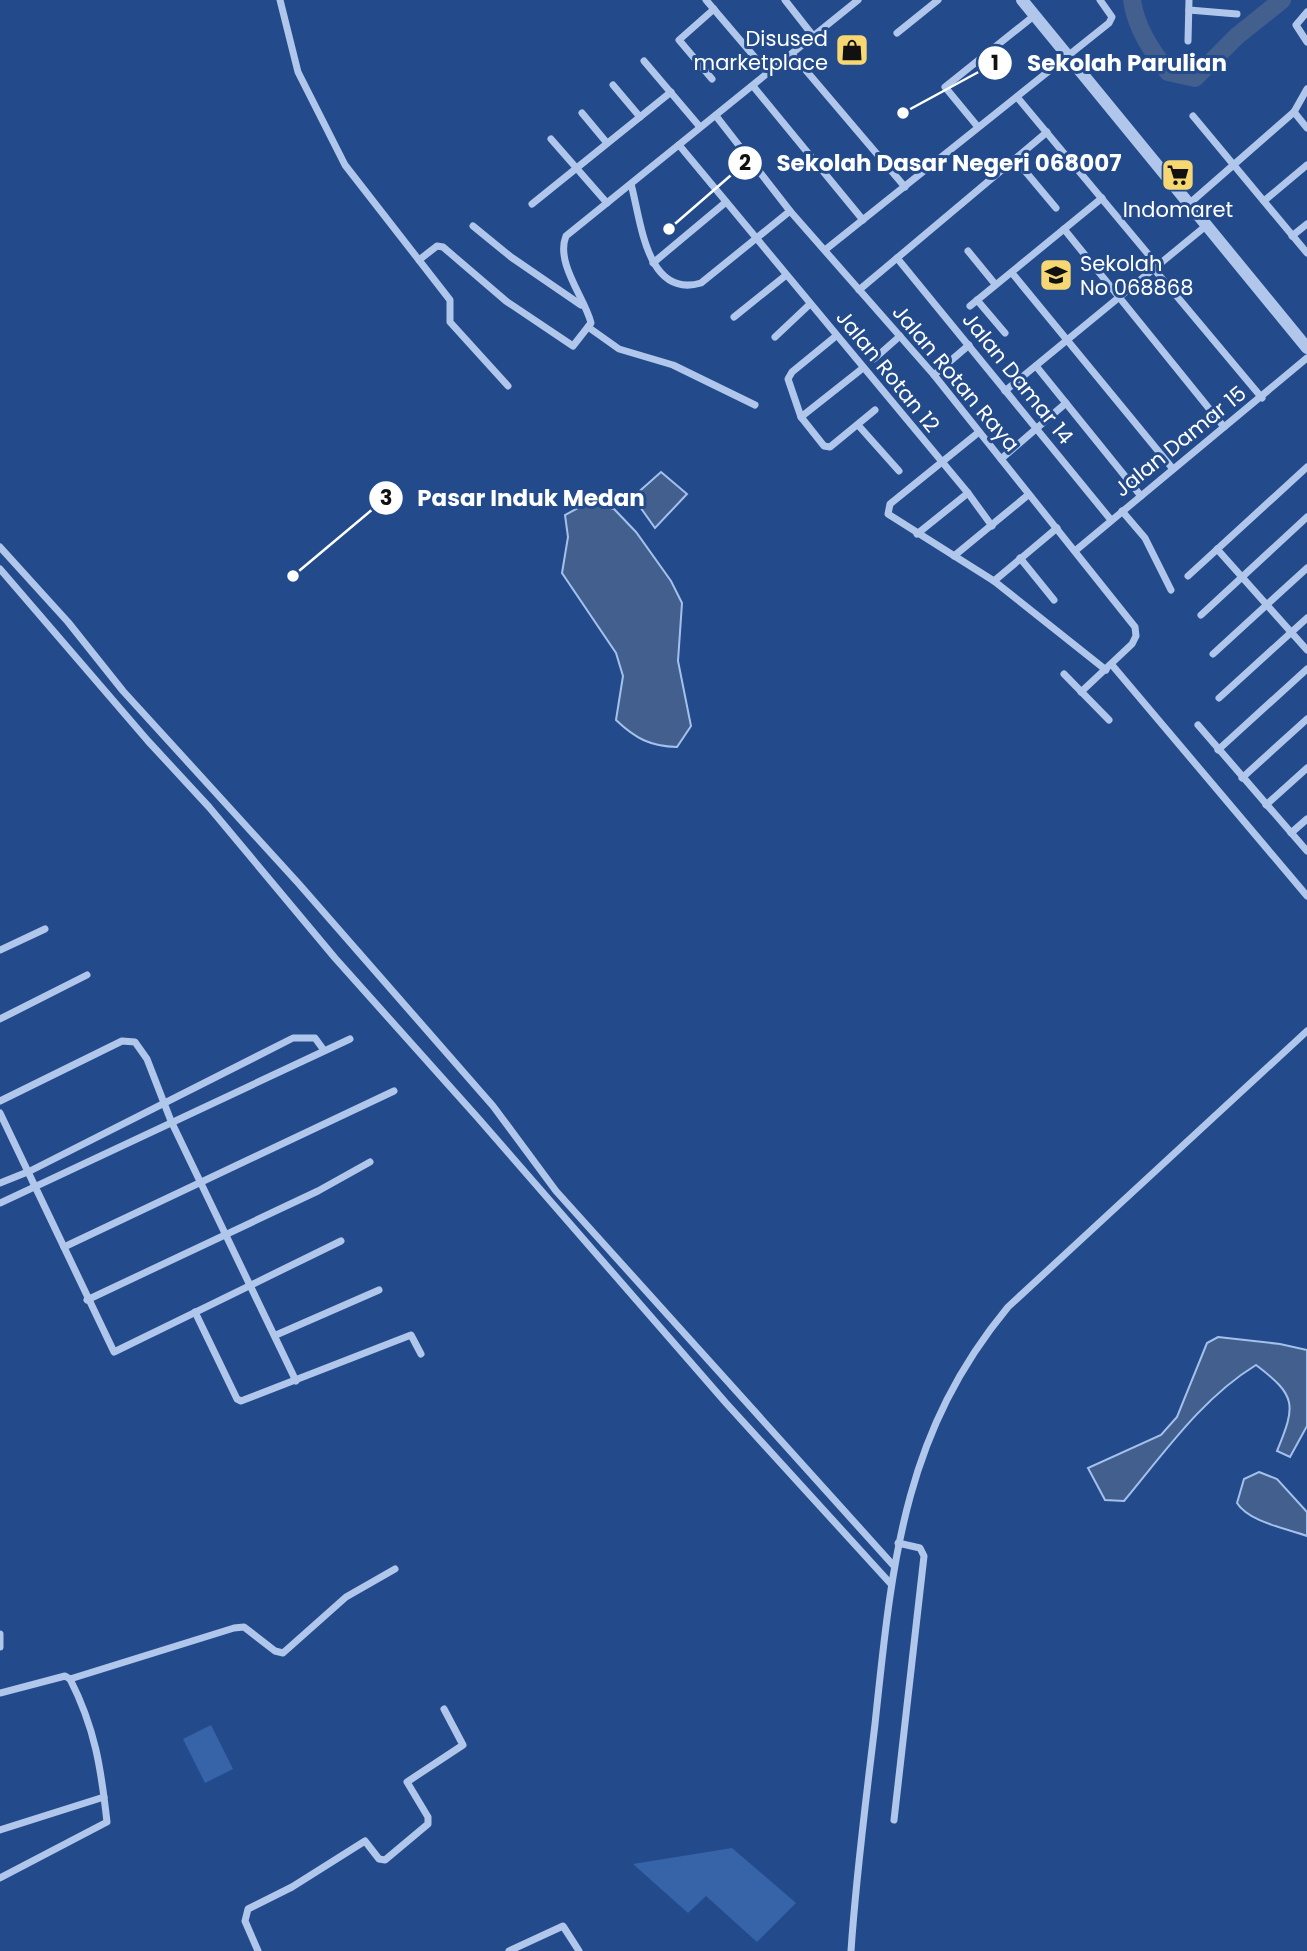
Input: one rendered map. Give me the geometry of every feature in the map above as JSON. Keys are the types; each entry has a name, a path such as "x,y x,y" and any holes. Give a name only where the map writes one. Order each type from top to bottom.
{"street":[{"path":"281,0 298,72 345,164 432,281 450,300 450,321 508,386"},
{"path":"706,0 769,74"},
{"path":"785,0 814,37"},
{"path":"419,260 437,246 443,247 506,301 573,346 588,327 590,318 582,306 563,244 574,228 858,0"},
{"path":"897,33 938,0"},
{"path":"1022,0 1307,348"},
{"path":"825,250 1109,23 1112,18 1100,0"},
{"path":"1188,41 1189,0"},
{"path":"712,79 680,40 714,9"},
{"path":"1189,10 1237,14"},
{"path":"1307,12 1296,25 1307,42"},
{"path":"978,127 945,87 1035,15"},
{"path":"792,54 905,187"},
{"path":"644,61 701,127"},
{"path":"613,85 640,117"},
{"path":"753,86 863,220"},
{"path":"1190,203 1294,112 1307,89"},
{"path":"532,204 671,92"},
{"path":"1017,97 1102,198 1262,398"},
{"path":"1294,112 1307,128"},
{"path":"582,113 607,142"},
{"name":"Jalan Rotan Raya","path":"716,116 790,211 934,375 1135,627 1136,636 1132,644 1081,692"},
{"path":"1193,116 1307,253"},
{"path":"859,290 1047,132"},
{"path":"551,139 607,204"},
{"name":"Jalan Rotan 12","path":"680,145 785,276 968,493 992,526"},
{"path":"1015,159 1056,208"},
{"path":"1264,201 1307,165"},
{"path":"631,184 653,263 664,278 693,285 701,283 790,211"},
{"path":"970,306 1102,198"},
{"path":"653,263 726,202"},
{"path":"1004,391 1120,299 1208,224"},
{"path":"1292,236 1307,224"},
{"path":"473,226 511,257 582,306"},
{"path":"1064,229 1224,427"},
{"path":"968,251 995,284"},
{"name":"Jalan Damar 14","path":"897,258 1111,520"},
{"path":"1012,273 1172,469"},
{"path":"734,317 785,276"},
{"path":"977,300 1005,333"},
{"path":"775,337 810,304"},
{"path":"588,327 619,349 673,365 755,405"},
{"path":"836,336 792,372 788,379 801,417 824,446 836,444 875,410"},
{"path":"874,359 900,336"},
{"path":"934,375 970,345"},
{"name":"Jalan Damar 15","path":"1074,551 1307,358"},
{"path":"1036,366 1141,496"},
{"path":"801,417 863,369"},
{"path":"1001,459 1066,403"},
{"path":"858,425 899,471"},
{"path":"979,432 887,509 888,514 994,580 1109,668 1307,895"},
{"path":"1188,576 1307,467"},
{"path":"917,534 968,493"},
{"path":"954,556 1028,495"},
{"path":"1122,511 1145,538 1171,590"},
{"path":"1200,615 1307,517"},
{"path":"994,580 1057,528"},
{"path":"0,547 68,622 123,691 299,884 493,1106 556,1191 893,1565"},
{"path":"1217,550 1307,650"},
{"path":"1020,558 1054,600"},
{"path":"1213,654 1307,568"},
{"path":"0,569 148,741 209,807 335,958 671,1340 890,1583"},
{"path":"1219,698 1307,618"},
{"path":"1218,750 1307,669"},
{"path":"1065,674 1109,720"},
{"path":"1242,778 1307,719"},
{"path":"1198,725 1307,851"},
{"path":"1266,805 1307,768"},
{"path":"1291,834 1307,819"},
{"path":"0,950 45,929"},
{"path":"0,1019 87,975"},
{"path":"851,1951 858,1853 890,1583 910,1489 923,1451 990,1329 1059,1258 1142,1186 1307,1031"},
{"path":"0,1183 30,1171 293,1038 315,1038 323,1049"},
{"path":"0,1203 323,1049 350,1039"},
{"path":"0,1101 130,1040 139,1046 224,1235 276,1335 296,1381"},
{"path":"64,1247 394,1091"},
{"path":"478,1118 493,1106"},
{"path":"0,1113 30,1171 87,1300 114,1352 248,1284 341,1241"},
{"path":"87,1300 318,1191 370,1162"},
{"path":"276,1335 379,1290"},
{"path":"195,1312 236,1399 245,1402 411,1335 421,1354"},
{"path":"671,1340 682,1330"},
{"path":"894,1820 924,1556 920,1548 898,1543"},
{"path":"70,1679 234,1628 244,1627 275,1651 283,1653 346,1597 395,1569"},
{"path":"0,1634 0,1647"},
{"path":"0,1693 65,1676 70,1679 91,1726 98,1750 107,1822 0,1878"},
{"path":"258,1951 245,1921 248,1909 292,1887 365,1841 379,1859 385,1860 428,1824 428,1817 407,1782 463,1745 444,1710"},
{"path":"0,1830 104,1797"},
{"path":"509,1951 563,1927 579,1951"}],"shaded area":[{"path":"661,472 687,494 655,528 633,497"},
{"path":"589,502 614,509 636,532 671,581 682,603 678,661 691,726 677,747 644,740 616,720 623,676 616,653 562,573 568,537 565,515"},
{"path":"1218,1337 1307,1350 1307,1426 1290,1457 1277,1451 1288,1423 1289,1402 1279,1385 1256,1365 1236,1378 1201,1410 1124,1501 1105,1500 1088,1468 1161,1435 1177,1417 1207,1343"},
{"path":"1259,1472 1277,1479 1307,1512 1307,1536 1259,1520 1237,1503 1244,1479"},
{"path":"211,1725 233,1769 205,1783 183,1739"},
{"path":"732,1848 796,1903 757,1942 706,1896 688,1913 633,1864"}],"waterway":[{"path":"1132,0 1145,38 1168,72 1195,78 1237,36 1282,0"}],"place":[{"name":"Disused marketplace","path":"852,50"},
{"name":"Sekolah Parulian","path":"903,113"},
{"name":"Indomaret","path":"1178,175"},
{"name":"Sekolah Dasar Negeri 068007","path":"669,229"},
{"name":"Sekolah No 068868","path":"1056,275"},
{"name":"Pasar Induk Medan","path":"293,576"}]}
